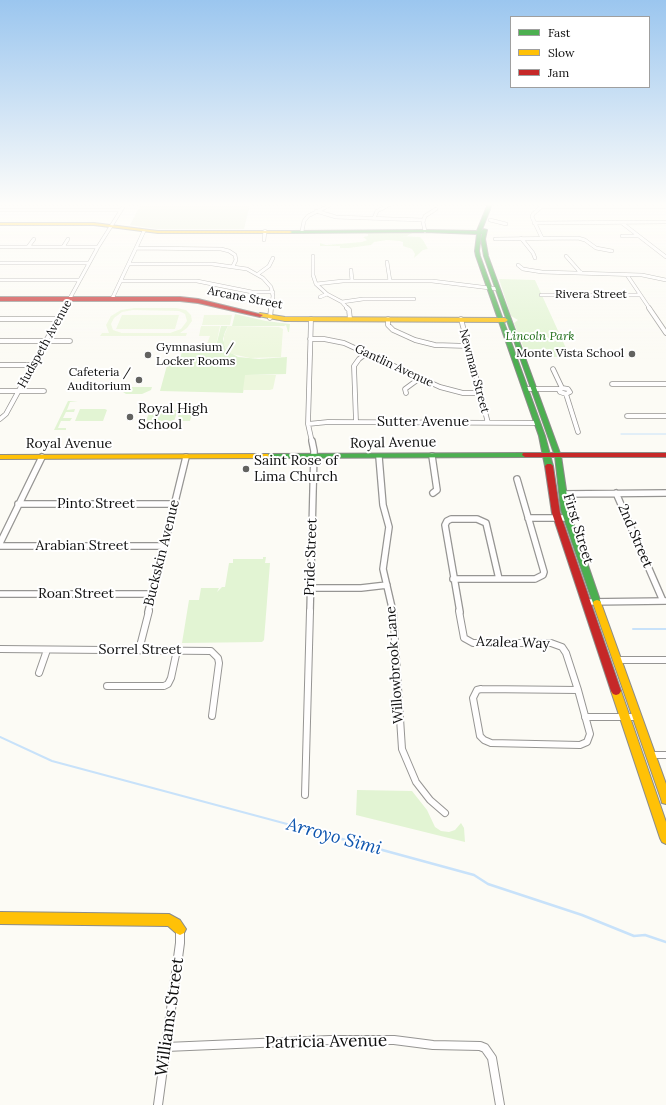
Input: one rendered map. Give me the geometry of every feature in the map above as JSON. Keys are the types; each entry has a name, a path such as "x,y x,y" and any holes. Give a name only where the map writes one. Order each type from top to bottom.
{"main road":[{"name":"First Street","path":"485,256 494,288 548,456 558,518 666,838"},
{"name":"Arcane Street","path":"0,299 187,300 270,318 505,320"},
{"name":"First Street","path":"505,320 536,390 558,456 568,518 666,799"},
{"name":"Royal Avenue","path":"0,457 666,455"},
{"path":"0,918 169,920 176,924 180,929"}],"street":[{"name":"Hudspeth Avenue","path":"0,419 6,414 45,341 94,256"},
{"path":"112,299 133,256"},
{"path":"233,266 236,260 234,256"},
{"path":"313,256 313,275 316,284 327,294 342,302 349,310 350,319"},
{"path":"566,256 581,273"},
{"path":"258,274 269,266 272,258"},
{"path":"387,262 390,281"},
{"path":"0,263 90,263"},
{"path":"129,264 212,264 233,266 258,274 268,282 273,292 270,318"},
{"path":"518,265 523,269 542,272 649,276 666,280"},
{"path":"351,270 352,281"},
{"path":"627,275 666,334"},
{"path":"0,280 80,280"},
{"path":"121,281 197,281 252,292 273,292"},
{"path":"316,284 352,281 439,281 494,288"},
{"path":"320,297 327,294"},
{"name":"Rivera Street","path":"541,295 640,295"},
{"path":"342,302 363,299 414,299"},
{"path":"0,319 58,318"},
{"name":"Pride Street","path":"305,795 313,457 313,447 308,424 311,319"},
{"path":"388,319 388,325 393,330 415,340 435,345 467,346"},
{"name":"Newman Street","path":"460,319 488,423"},
{"name":"Gantlin Avenue","path":"310,339 338,342 367,353 420,378 450,390 463,393 479,393"},
{"path":"0,341 70,341"},
{"path":"356,422 354,366 358,359 367,353"},
{"path":"0,365 32,365"},
{"path":"553,369 560,390"},
{"path":"406,393 405,389 420,378"},
{"path":"612,384 666,384"},
{"path":"526,390 560,390 566,394 578,432"},
{"path":"0,391 44,392"},
{"path":"628,416 666,416"},
{"name":"Sutter Avenue","path":"308,424 356,422 537,423"},
{"path":"432,456 437,490 433,493"},
{"path":"0,543 42,457"},
{"name":"Buckskin Avenue","path":"138,650 186,457"},
{"name":"Willowbrook Lane","path":"379,457 383,505 389,527 382,569 393,612 402,749 416,782 430,800 444,813"},
{"path":"499,579 487,524 477,519 451,519 447,521 445,525 453,579 499,579 535,579 542,576 544,572 517,479"},
{"name":"2nd Street","path":"616,493 664,601"},
{"path":"563,494 666,493"},
{"name":"Pinto Street","path":"18,504 174,504"},
{"path":"528,518 568,518"},
{"name":"Arabian Street","path":"0,546 163,546"},
{"name":"Azalea Way","path":"453,579 465,639 473,643 552,643 562,647 566,653 578,690"},
{"path":"310,588 361,588 386,585"},
{"name":"Roan Street","path":"0,594 152,594"},
{"path":"587,602 664,601"},
{"name":"Sorrel Street","path":"0,649 211,651 218,658 212,716"},
{"path":"40,673 48,650"},
{"path":"107,686 164,686 168,684 171,678 177,650"},
{"path":"617,660 666,660"},
{"path":"481,689 578,690 586,717 590,734 587,742 580,745 491,743 484,740 479,733 473,698 475,692 481,689"},
{"path":"586,717 637,717"},
{"path":"650,755 666,755"},
{"name":"Williams Street","path":"158,1105 180,943 180,929"},
{"name":"Patricia Avenue","path":"166,1047 330,1040 394,1040 434,1045 480,1046 485,1048 492,1058 500,1105"}],"green space":[{"name":"Lincoln Park","path":"499,279 535,280 570,357 527,357 514,323 518,320 511,316"},
{"path":"134,308 176,308 186,310 191,315 192,321 187,328 180,333 187,333 186,336 100,336 102,333 109,333 106,325 111,316 121,310","holes":["133,310 179,311 185,314 187,321 181,329 170,333 122,333 113,330 111,324 114,318 122,312"]},
{"path":"235,314 266,321 290,324 289,332 286,325 232,326"},
{"path":"122,315 179,315 175,329 116,329"},
{"path":"204,315 232,315 230,325 202,325"},
{"path":"201,326 220,326 216,346 206,346 210,336 199,336"},
{"path":"221,326 228,326 223,339 226,350 238,357 259,359 287,357 286,374 246,375 243,393 160,391 169,358 180,358 183,349 184,352 194,353 195,348 216,346"},
{"path":"228,326 279,327 283,329 281,357 250,358 232,354 227,351 224,344 224,336"},
{"path":"245,375 276,375 273,389 243,390"},
{"path":"122,387 152,387 151,390 142,394 126,394 120,390"},
{"path":"68,401 78,401 70,402 67,410 75,409 74,412 66,412 63,418 72,418 70,421 61,421 58,428 66,428 66,430 54,430"},
{"path":"80,409 107,410 103,421 75,421"},
{"path":"180,409 193,409 190,421 177,421"},
{"path":"150,410 178,410 174,421 146,421"},
{"path":"263,557 266,557 265,563 270,563 264,640 262,642 182,643 189,600 199,600 201,588 219,588 217,592 222,587 225,587 229,563 233,563 233,559 263,559"},
{"path":"357,790 412,791 427,810 435,827 441,831 449,832 455,830 461,823 464,828 465,842 356,815"}],"waterway":[{"path":"621,434 666,434"},
{"path":"633,629 666,629"},
{"name":"Arroyo Simi","path":"0,737 52,761 302,828"},
{"name":"Arroyo Simi","path":"298,827 474,875 488,884 582,915 634,936 645,935 666,942"}],"traffic: fast":[{"path":"478,256 542,436 549,466"},
{"path":"486,256 558,456 565,510 597,603"},
{"path":"266,456 525,455"}],"traffic: slow":[{"path":"260,315 285,319 505,320"},
{"path":"0,457 266,456"},
{"path":"597,603 666,799"},
{"path":"616,691 666,838"},
{"path":"0,918 169,920 176,924 180,929"}],"traffic: jam":[{"path":"0,299 180,299 198,301 260,315"},
{"path":"525,455 666,455"},
{"path":"549,466 556,513 616,691"}],"place":[{"name":"Monte Vista School","path":"632,354"},
{"name":"Gymnasium / Locker Rooms","path":"148,355"},
{"name":"Cafeteria / Auditorium","path":"139,380"},
{"name":"Royal High School","path":"130,417"},
{"name":"Saint Rose of Lima Church","path":"246,469"}]}
